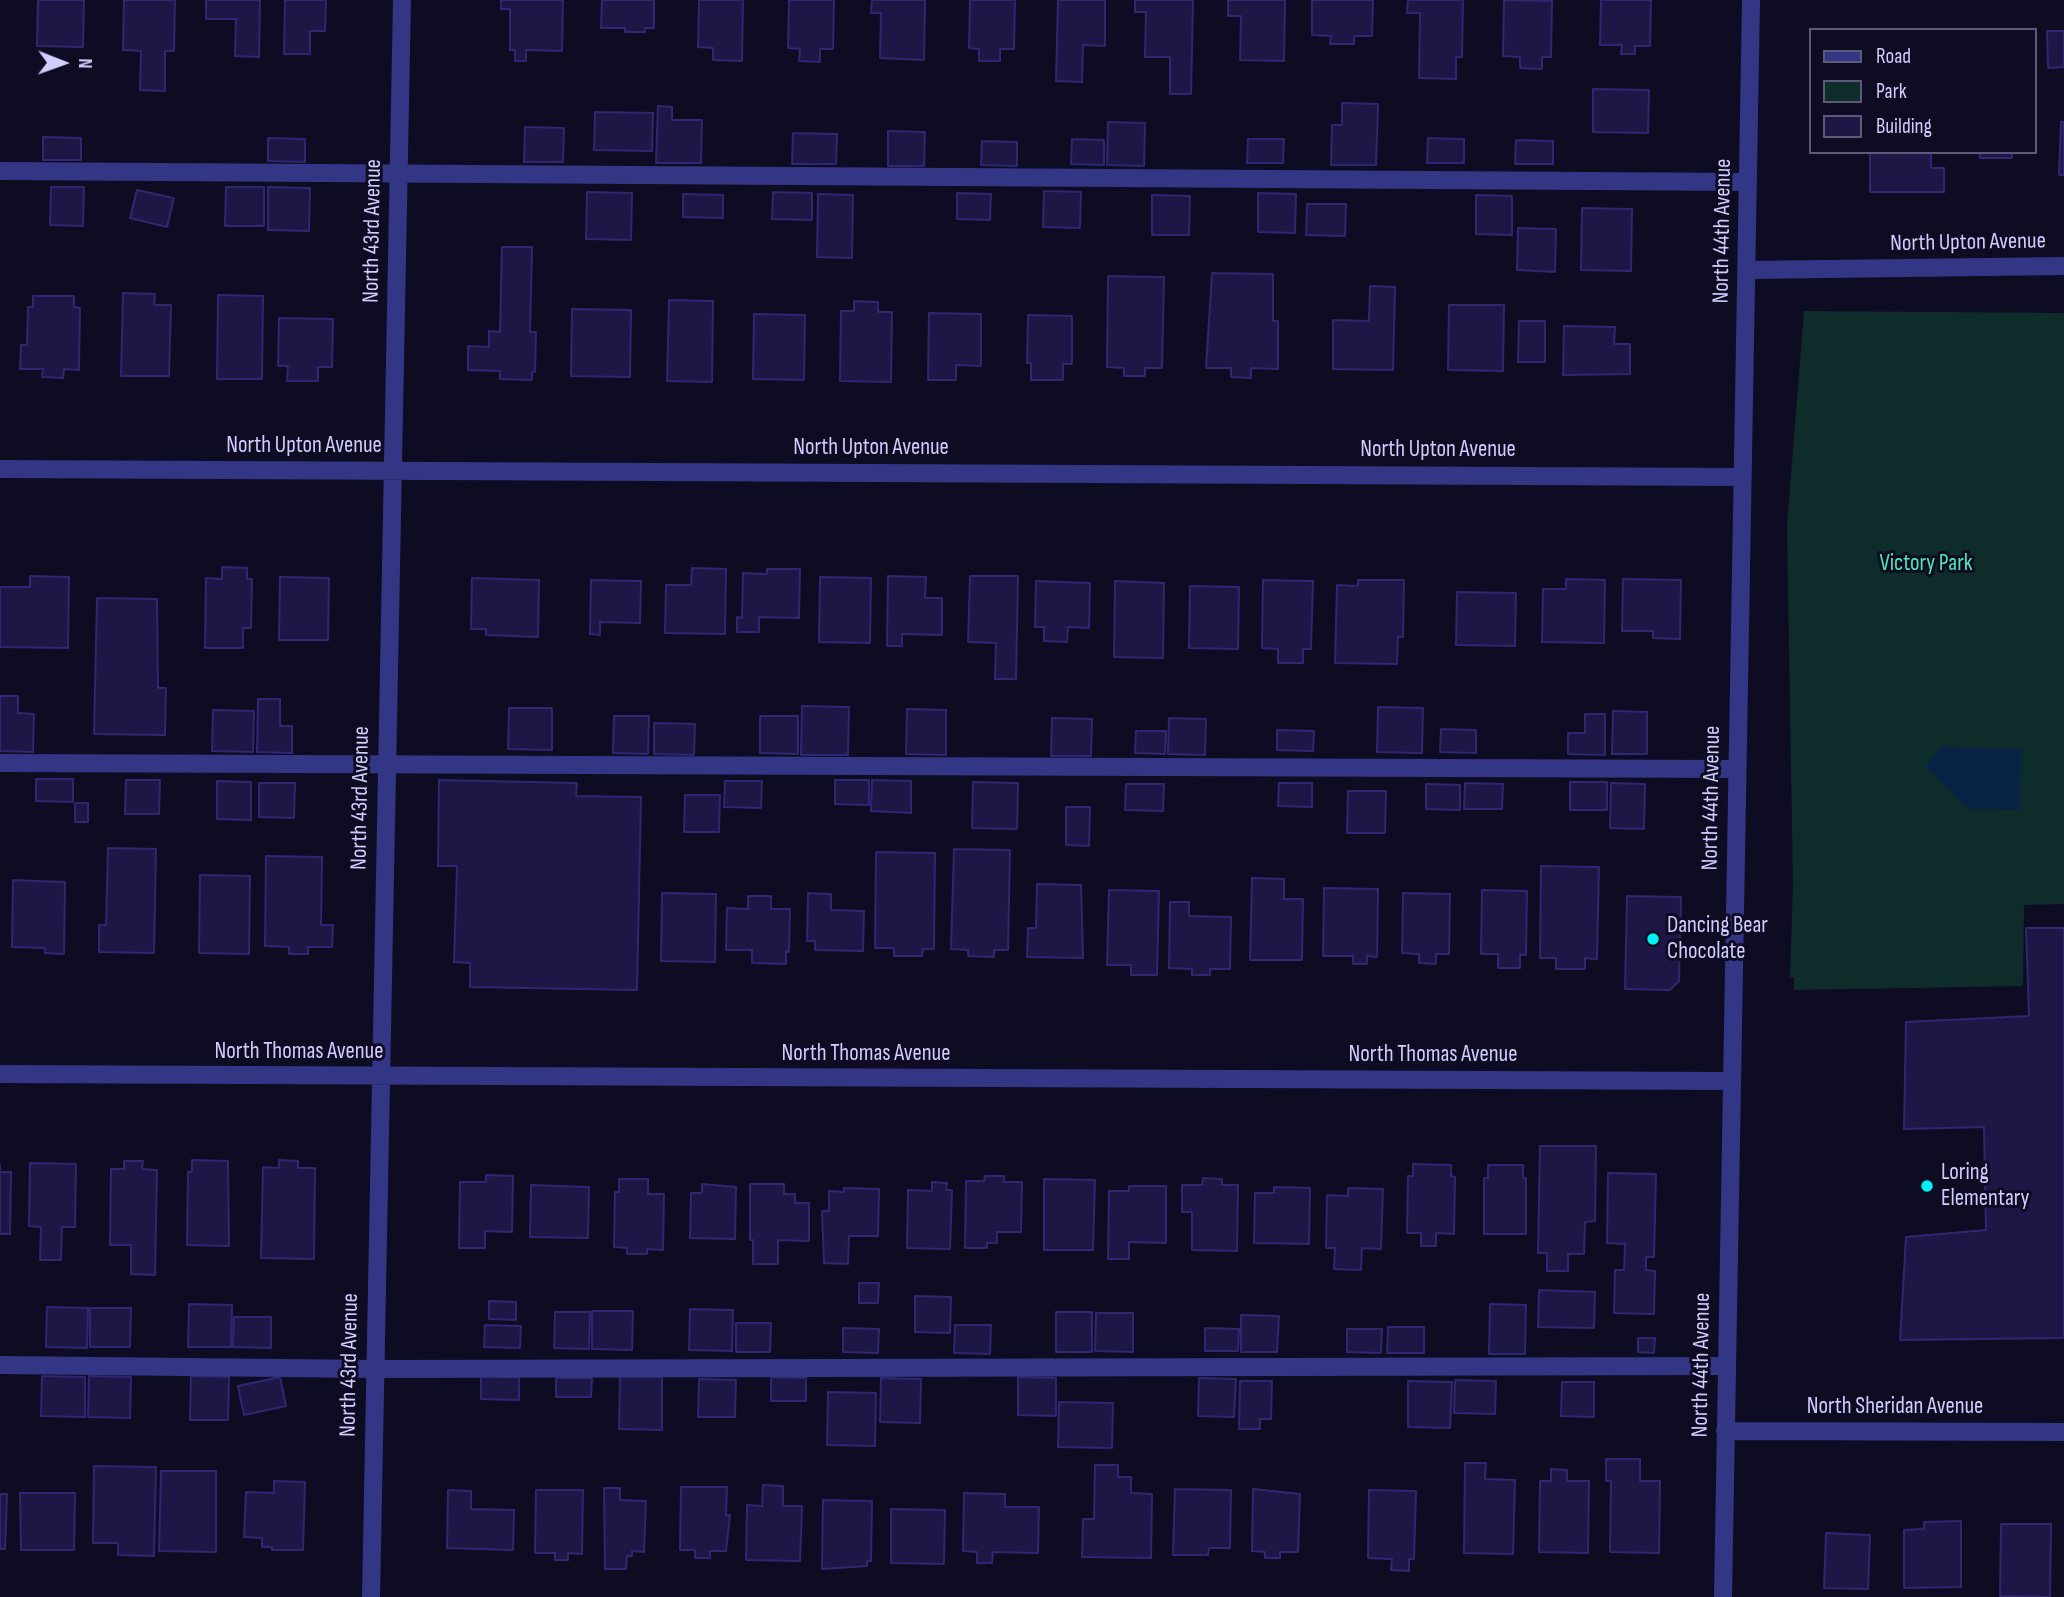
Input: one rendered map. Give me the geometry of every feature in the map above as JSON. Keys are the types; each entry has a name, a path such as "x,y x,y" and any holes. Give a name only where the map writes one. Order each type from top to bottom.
{"street":[{"name":"North 43rd Avenue","path":"371,1597 402,0"},
{"name":"North 44th Avenue","path":"1723,1597 1751,0"},
{"path":"0,171 1748,182"},
{"name":"North Upton Avenue","path":"1747,270 2064,266"},
{"name":"North Upton Avenue","path":"0,469 1742,477"},
{"path":"0,763 1737,769"},
{"name":"North Thomas Avenue","path":"0,1074 1732,1081"},
{"path":"0,1366 374,1369 1727,1366"},
{"name":"North Sheridan Avenue","path":"1725,1432 2064,1432"}],"green space":[{"name":"Victory Park","path":"1804,311 2064,313 2064,904 2024,905 2023,986 1794,990 1794,977 1790,977 1793,886 1787,526"}],"water":[{"path":"1940,747 2021,749 2020,810 1968,809 1926,767"}],"building":[{"path":"38,0 84,0 83,47 37,46"},
{"path":"124,0 175,0 174,51 165,51 165,91 140,90 141,51 123,50"},
{"path":"206,0 260,0 259,57 235,56 236,19 206,19"},
{"path":"285,0 326,0 325,31 310,31 310,54 284,54"},
{"path":"501,0 563,0 562,51 526,50 526,61 515,61 515,50 510,50 510,9 501,9"},
{"path":"602,0 654,0 654,28 645,28 645,32 625,32 625,28 601,28"},
{"path":"699,0 743,0 742,61 713,60 713,48 698,47"},
{"path":"789,0 834,0 833,49 820,49 820,62 799,61 800,49 788,48"},
{"path":"872,0 925,0 924,60 880,58 881,13 871,13"},
{"path":"970,0 1015,0 1014,49 1000,49 1000,61 979,61 979,49 969,48"},
{"path":"1058,0 1105,0 1105,46 1083,45 1082,82 1056,81"},
{"path":"1135,0 1193,0 1191,94 1170,94 1170,57 1145,57 1146,12 1135,12"},
{"path":"1228,0 1285,0 1284,61 1240,60 1241,16 1228,16"},
{"path":"1312,0 1373,0 1372,36 1354,36 1354,44 1330,44 1331,36 1312,35"},
{"path":"1408,0 1463,0 1462,57 1456,57 1456,79 1419,78 1420,13 1407,13"},
{"path":"1504,0 1552,1 1551,57 1542,57 1542,69 1520,68 1520,57 1503,56"},
{"path":"1601,0 1651,0 1650,46 1635,46 1635,54 1621,54 1622,45 1600,45"},
{"path":"2047,31 2064,31 2064,67 2048,68"},
{"path":"1593,89 1649,90 1648,133 1593,132"},
{"path":"1342,103 1378,104 1376,165 1331,165 1332,125 1342,125"},
{"path":"658,106 672,107 672,120 702,120 701,163 656,163"},
{"path":"595,112 653,113 652,151 594,150"},
{"path":"1108,122 1145,123 1144,166 1107,165"},
{"path":"2061,122 2064,122 2064,175 2059,175"},
{"path":"525,127 564,128 563,162 524,162"},
{"path":"888,131 925,132 924,166 888,166"},
{"path":"793,133 837,134 836,164 792,164"},
{"path":"43,137 81,138 81,160 43,160"},
{"path":"268,138 305,139 305,162 268,161"},
{"path":"1428,138 1464,139 1464,163 1427,163"},
{"path":"1072,139 1104,140 1104,165 1071,164"},
{"path":"1248,139 1284,139 1283,163 1247,163"},
{"path":"1516,140 1553,141 1553,164 1515,164"},
{"path":"982,141 1017,142 1017,166 981,165"},
{"path":"1870,154 1931,154 1931,168 1944,168 1944,192 1870,192"},
{"path":"1979,154 2012,154 2012,158 1980,158"},
{"path":"51,187 84,187 83,226 50,225"},
{"path":"226,187 264,187 264,226 225,226"},
{"path":"268,187 310,188 309,231 268,230"},
{"path":"137,190 174,198 167,227 130,218"},
{"path":"1044,191 1081,192 1080,228 1043,227"},
{"path":"587,192 632,193 631,240 586,239"},
{"path":"773,192 812,193 812,220 772,219"},
{"path":"957,193 991,194 990,220 957,219"},
{"path":"1258,193 1296,194 1295,233 1258,232"},
{"path":"683,194 723,195 723,218 683,217"},
{"path":"818,194 853,195 852,258 817,257"},
{"path":"1152,195 1190,196 1189,235 1152,235"},
{"path":"1476,195 1512,196 1512,235 1476,234"},
{"path":"1307,204 1346,204 1345,236 1306,235"},
{"path":"1582,208 1632,209 1631,271 1581,270"},
{"path":"1518,228 1556,229 1555,272 1517,270"},
{"path":"502,247 532,247 530,332 536,332 535,372 532,372 532,380 500,379 500,371 468,370 468,346 489,347 489,331 500,332"},
{"path":"1212,273 1273,274 1273,321 1278,321 1278,369 1251,368 1251,378 1231,377 1231,368 1206,368"},
{"path":"1108,276 1164,277 1162,368 1145,368 1145,376 1124,376 1124,368 1107,367"},
{"path":"1370,286 1395,287 1393,370 1333,369 1333,320 1369,321"},
{"path":"123,293 155,294 154,305 171,305 169,376 121,376"},
{"path":"218,295 263,296 262,379 217,379"},
{"path":"33,296 74,296 74,307 80,308 79,370 64,369 63,378 42,377 43,369 20,369 21,345 27,345 28,307 33,307"},
{"path":"669,300 713,301 712,382 667,381"},
{"path":"854,301 878,302 878,312 892,312 891,382 840,381 841,311 854,311"},
{"path":"1449,305 1504,305 1503,371 1448,370"},
{"path":"572,309 631,310 630,377 571,376"},
{"path":"929,313 981,314 981,366 956,365 956,380 928,380"},
{"path":"754,314 805,315 804,380 753,379"},
{"path":"1028,315 1072,316 1072,364 1063,364 1063,380 1031,380 1031,363 1027,363"},
{"path":"279,318 333,319 332,367 318,367 318,381 287,381 288,366 278,366"},
{"path":"1519,321 1545,321 1545,362 1518,362"},
{"path":"1564,326 1615,327 1614,344 1630,344 1630,374 1563,375"},
{"path":"222,567 247,568 247,579 252,579 251,628 243,628 243,648 205,648 206,578 222,579"},
{"path":"692,568 726,569 725,634 665,633 666,585 691,585"},
{"path":"767,569 800,569 799,618 759,617 759,632 737,632 737,617 742,618 743,573 767,574"},
{"path":"30,576 69,577 68,648 0,647 0,587 30,587"},
{"path":"888,576 926,577 925,598 942,598 942,635 902,634 902,646 887,646"},
{"path":"970,576 1018,576 1016,679 995,679 996,643 968,642"},
{"path":"280,577 329,578 328,640 279,640"},
{"path":"820,577 871,578 870,643 819,642"},
{"path":"472,578 539,580 538,637 486,635 486,629 471,629"},
{"path":"1566,579 1605,580 1604,643 1542,642 1543,589 1566,589"},
{"path":"1623,579 1681,580 1680,639 1653,638 1653,631 1622,631"},
{"path":"591,580 641,581 640,623 600,622 600,635 590,634"},
{"path":"1263,580 1313,581 1311,649 1303,649 1303,663 1278,663 1278,649 1262,648"},
{"path":"1358,580 1404,580 1403,637 1398,637 1397,664 1335,663 1337,585 1358,586"},
{"path":"1036,581 1090,583 1089,628 1068,627 1067,642 1044,641 1044,627 1035,627"},
{"path":"1115,581 1164,583 1163,658 1114,657"},
{"path":"1190,586 1239,587 1238,649 1189,648"},
{"path":"1457,592 1516,593 1515,646 1456,645"},
{"path":"97,598 157,599 158,688 166,688 165,735 94,734"},
{"path":"0,696 18,696 18,713 34,714 33,752 0,751"},
{"path":"258,699 280,699 280,726 292,726 292,753 257,752"},
{"path":"802,706 849,707 848,755 801,755"},
{"path":"1378,707 1423,708 1422,753 1377,752"},
{"path":"509,708 552,708 552,750 508,749"},
{"path":"907,709 946,710 946,755 906,754"},
{"path":"213,710 254,711 253,752 212,751"},
{"path":"1613,711 1647,712 1647,754 1612,754"},
{"path":"1585,714 1605,714 1605,755 1568,754 1568,733 1585,733"},
{"path":"614,716 649,716 648,754 613,753"},
{"path":"760,716 798,716 798,754 760,753"},
{"path":"1052,718 1092,719 1091,756 1051,756"},
{"path":"1169,718 1206,719 1205,755 1168,754"},
{"path":"654,723 695,724 694,755 654,754"},
{"path":"1441,729 1476,730 1476,753 1440,752"},
{"path":"1277,730 1314,731 1313,751 1277,750"},
{"path":"1136,731 1166,731 1165,754 1135,753"},
{"path":"36,779 73,779 73,802 36,801"},
{"path":"126,780 160,780 159,814 125,814"},
{"path":"439,780 577,783 576,796 641,797 637,990 470,987 470,963 454,962 457,866 438,866"},
{"path":"835,780 869,780 869,805 835,804"},
{"path":"872,780 911,781 911,813 871,811"},
{"path":"217,781 251,782 251,820 217,819"},
{"path":"725,781 762,781 761,808 724,807"},
{"path":"973,782 1018,783 1017,829 972,828"},
{"path":"1570,782 1607,782 1607,810 1570,810"},
{"path":"259,783 295,783 294,818 259,817"},
{"path":"1279,783 1312,783 1312,807 1278,806"},
{"path":"1465,783 1503,784 1502,809 1464,809"},
{"path":"1611,783 1645,784 1644,829 1610,828"},
{"path":"1126,784 1164,784 1163,811 1125,810"},
{"path":"1426,784 1460,785 1460,810 1426,809"},
{"path":"1348,791 1386,791 1385,833 1347,833"},
{"path":"685,795 720,795 719,832 684,832"},
{"path":"75,803 88,803 88,822 75,822"},
{"path":"1066,807 1090,807 1089,846 1066,845"},
{"path":"108,848 156,849 154,953 99,952 99,925 106,925"},
{"path":"954,849 1010,850 1008,950 994,950 994,957 968,956 968,950 951,949"},
{"path":"876,852 935,853 934,949 923,949 922,956 894,956 894,948 875,948"},
{"path":"266,856 322,857 321,925 333,925 332,947 308,947 308,954 289,954 289,947 265,946"},
{"path":"1541,866 1599,867 1597,959 1585,958 1585,969 1556,969 1556,958 1540,958"},
{"path":"200,875 250,876 249,954 199,953"},
{"path":"1252,878 1284,879 1284,899 1303,899 1302,960 1250,960"},
{"path":"13,880 65,882 64,954 45,953 45,948 12,947"},
{"path":"1037,884 1081,885 1083,958 1027,957 1028,928 1036,928"},
{"path":"1324,888 1378,889 1377,957 1367,956 1367,964 1353,964 1353,956 1323,956"},
{"path":"1109,890 1159,891 1157,975 1131,975 1131,965 1107,965"},
{"path":"1482,890 1527,891 1526,955 1520,955 1520,968 1498,968 1498,954 1481,954"},
{"path":"662,893 716,894 715,962 661,961"},
{"path":"808,893 831,894 831,910 864,911 863,951 815,950 815,941 807,941"},
{"path":"1403,893 1450,894 1449,954 1436,954 1436,964 1419,963 1419,954 1402,953"},
{"path":"748,896 771,896 771,909 790,909 789,952 786,951 786,964 752,963 752,950 726,950 727,908 748,909"},
{"name":"Dancing Bear Chocolate","path":"1627,896 1681,897 1679,981 1670,990 1625,989"},
{"path":"1170,902 1189,902 1189,916 1231,917 1230,969 1210,969 1210,975 1192,975 1192,969 1169,968"},
{"name":"Loring Elementary","path":"2026,928 2064,928 2064,1338 1900,1340 1906,1237 1986,1230 1984,1127 1904,1129 1906,1022 2029,1016"},
{"path":"1540,1146 1596,1146 1595,1221 1585,1222 1584,1254 1568,1254 1568,1271 1547,1271 1547,1253 1538,1253"},
{"path":"192,1160 228,1161 229,1246 187,1245 188,1172 192,1172"},
{"path":"279,1160 298,1161 298,1168 315,1168 314,1259 261,1258 263,1167 279,1168"},
{"path":"124,1161 143,1161 142,1169 157,1170 155,1275 131,1274 131,1245 110,1245 111,1169 124,1169"},
{"path":"30,1163 76,1164 75,1227 62,1227 61,1260 40,1260 41,1227 29,1226"},
{"path":"1413,1164 1451,1165 1451,1176 1455,1177 1454,1234 1436,1233 1436,1246 1421,1246 1421,1233 1407,1233 1408,1176 1413,1176"},
{"path":"1488,1165 1523,1165 1523,1178 1526,1178 1526,1234 1484,1234 1484,1178 1488,1178"},
{"path":"0,1172 11,1172 10,1234 0,1234"},
{"path":"1608,1173 1656,1174 1654,1257 1646,1257 1646,1270 1655,1271 1654,1314 1614,1313 1615,1270 1624,1270 1625,1244 1607,1243"},
{"path":"486,1175 513,1176 512,1232 485,1231 485,1248 459,1248 460,1182 486,1182"},
{"path":"985,1176 1004,1176 1004,1182 1022,1182 1021,1232 997,1232 997,1243 987,1243 987,1248 965,1248 966,1181 984,1181"},
{"path":"1203,1178 1222,1179 1222,1185 1238,1185 1237,1251 1192,1250 1192,1212 1182,1212 1182,1185 1202,1185"},
{"path":"619,1179 648,1179 648,1194 664,1194 663,1250 647,1249 647,1254 627,1254 627,1248 614,1247 615,1192 619,1192"},
{"path":"1044,1179 1095,1180 1093,1250 1044,1250"},
{"path":"932,1182 947,1183 946,1190 952,1190 950,1249 907,1248 908,1190 932,1191"},
{"path":"702,1184 736,1187 735,1239 690,1238 691,1193 702,1193"},
{"path":"750,1184 784,1184 784,1194 795,1194 795,1203 809,1203 809,1241 778,1240 778,1264 753,1264"},
{"path":"531,1185 589,1187 588,1238 530,1237"},
{"path":"1129,1186 1166,1186 1166,1243 1129,1242 1129,1259 1108,1259 1109,1191 1129,1191"},
{"path":"1274,1187 1310,1188 1309,1244 1254,1243 1255,1193 1274,1193"},
{"path":"844,1188 879,1189 878,1236 849,1236 848,1264 824,1263 822,1211 829,1211 829,1191 844,1192"},
{"path":"1348,1188 1383,1189 1381,1249 1362,1248 1361,1270 1334,1269 1335,1248 1326,1248 1327,1195 1348,1196"},
{"path":"859,1283 879,1283 878,1303 859,1303"},
{"path":"1539,1290 1595,1292 1594,1328 1538,1327"},
{"path":"915,1296 951,1297 950,1333 915,1332"},
{"path":"489,1301 516,1302 516,1320 489,1319"},
{"path":"189,1304 232,1305 231,1347 188,1347"},
{"path":"1490,1304 1526,1305 1525,1354 1489,1354"},
{"path":"47,1307 88,1308 87,1348 46,1347"},
{"path":"90,1308 131,1308 130,1347 90,1347"},
{"path":"690,1309 733,1310 732,1351 689,1350"},
{"path":"592,1311 633,1311 632,1350 592,1349"},
{"path":"555,1312 590,1312 589,1349 554,1348"},
{"path":"1056,1312 1092,1312 1092,1352 1056,1352"},
{"path":"1096,1313 1133,1313 1133,1352 1095,1351"},
{"path":"1241,1315 1279,1316 1277,1352 1241,1352"},
{"path":"234,1317 271,1317 271,1348 233,1347"},
{"path":"736,1323 771,1323 770,1352 736,1352"},
{"path":"485,1325 521,1326 520,1348 484,1347"},
{"path":"955,1325 991,1325 990,1354 954,1353"},
{"path":"1388,1327 1424,1327 1424,1353 1387,1353"},
{"path":"843,1328 879,1329 878,1353 843,1352"},
{"path":"1205,1328 1239,1329 1238,1351 1205,1351"},
{"path":"1347,1329 1382,1329 1381,1353 1347,1352"},
{"path":"1638,1338 1655,1338 1654,1353 1638,1352"},
{"path":"42,1376 85,1377 85,1417 41,1416"},
{"path":"89,1376 131,1377 130,1418 88,1417"},
{"path":"191,1376 229,1377 228,1420 190,1420"},
{"path":"481,1376 519,1377 519,1400 481,1399"},
{"path":"620,1376 662,1377 662,1430 619,1429"},
{"path":"280,1377 286,1406 244,1415 238,1386"},
{"path":"771,1377 806,1378 806,1401 771,1401"},
{"path":"1018,1377 1056,1378 1056,1416 1018,1415"},
{"path":"556,1378 592,1378 591,1397 556,1397"},
{"path":"881,1378 921,1379 920,1423 880,1422"},
{"path":"1199,1378 1236,1379 1234,1417 1198,1416"},
{"path":"699,1379 736,1380 735,1417 698,1417"},
{"path":"1455,1380 1496,1381 1495,1414 1454,1413"},
{"path":"1240,1381 1272,1381 1271,1419 1260,1419 1260,1429 1239,1429"},
{"path":"1408,1381 1452,1382 1450,1428 1408,1427"},
{"path":"1562,1382 1594,1382 1594,1417 1561,1416"},
{"path":"828,1392 876,1393 875,1446 827,1445"},
{"path":"1059,1402 1113,1403 1112,1448 1058,1447"},
{"path":"1606,1459 1640,1459 1640,1481 1660,1481 1659,1553 1610,1552 1611,1481 1606,1481"},
{"path":"1465,1463 1486,1463 1485,1479 1515,1480 1513,1554 1464,1553"},
{"path":"1095,1465 1118,1465 1118,1477 1131,1477 1131,1493 1152,1494 1151,1558 1082,1557 1083,1519 1094,1519"},
{"path":"94,1466 156,1467 154,1556 118,1555 118,1543 93,1543"},
{"path":"1551,1469 1567,1470 1567,1481 1589,1481 1588,1553 1539,1552 1540,1481 1551,1481"},
{"path":"161,1471 216,1471 216,1552 159,1551"},
{"path":"274,1481 305,1482 303,1550 272,1550 272,1547 262,1547 262,1538 244,1537 246,1492 274,1493"},
{"path":"763,1485 783,1486 783,1506 802,1506 800,1561 746,1560 747,1505 762,1506"},
{"path":"681,1487 727,1487 726,1515 730,1515 726,1551 710,1551 710,1558 695,1558 695,1550 680,1550"},
{"path":"604,1488 620,1488 620,1500 646,1501 644,1552 632,1551 632,1556 627,1556 626,1569 605,1569"},
{"path":"1175,1489 1231,1490 1230,1548 1209,1548 1208,1555 1173,1555"},
{"path":"1253,1489 1300,1494 1298,1552 1280,1552 1280,1558 1265,1558 1265,1552 1252,1551"},
{"path":"448,1490 471,1491 471,1509 514,1510 513,1550 447,1548"},
{"path":"536,1490 583,1490 582,1554 568,1553 568,1560 555,1560 555,1553 535,1553"},
{"path":"1369,1490 1416,1491 1414,1559 1409,1559 1409,1571 1391,1570 1392,1559 1368,1558"},
{"path":"20,1493 75,1493 74,1550 21,1550"},
{"path":"964,1493 1005,1494 1005,1507 1039,1507 1038,1553 993,1552 992,1563 977,1563 977,1552 963,1551"},
{"path":"0,1494 7,1494 5,1549 0,1549"},
{"path":"823,1500 872,1501 871,1561 867,1561 867,1566 822,1569"},
{"path":"891,1509 945,1510 944,1564 891,1563"},
{"path":"1961,1521 1961,1587 1904,1588 1904,1530 1924,1529 1924,1522"},
{"path":"2001,1524 2051,1524 2050,1597 2000,1596"},
{"path":"1826,1533 1870,1535 1868,1589 1824,1588"}],"place":[{"name":"Dancing Bear Chocolate","path":"1653,939"},
{"name":"Loring Elementary","path":"1927,1186"}]}
